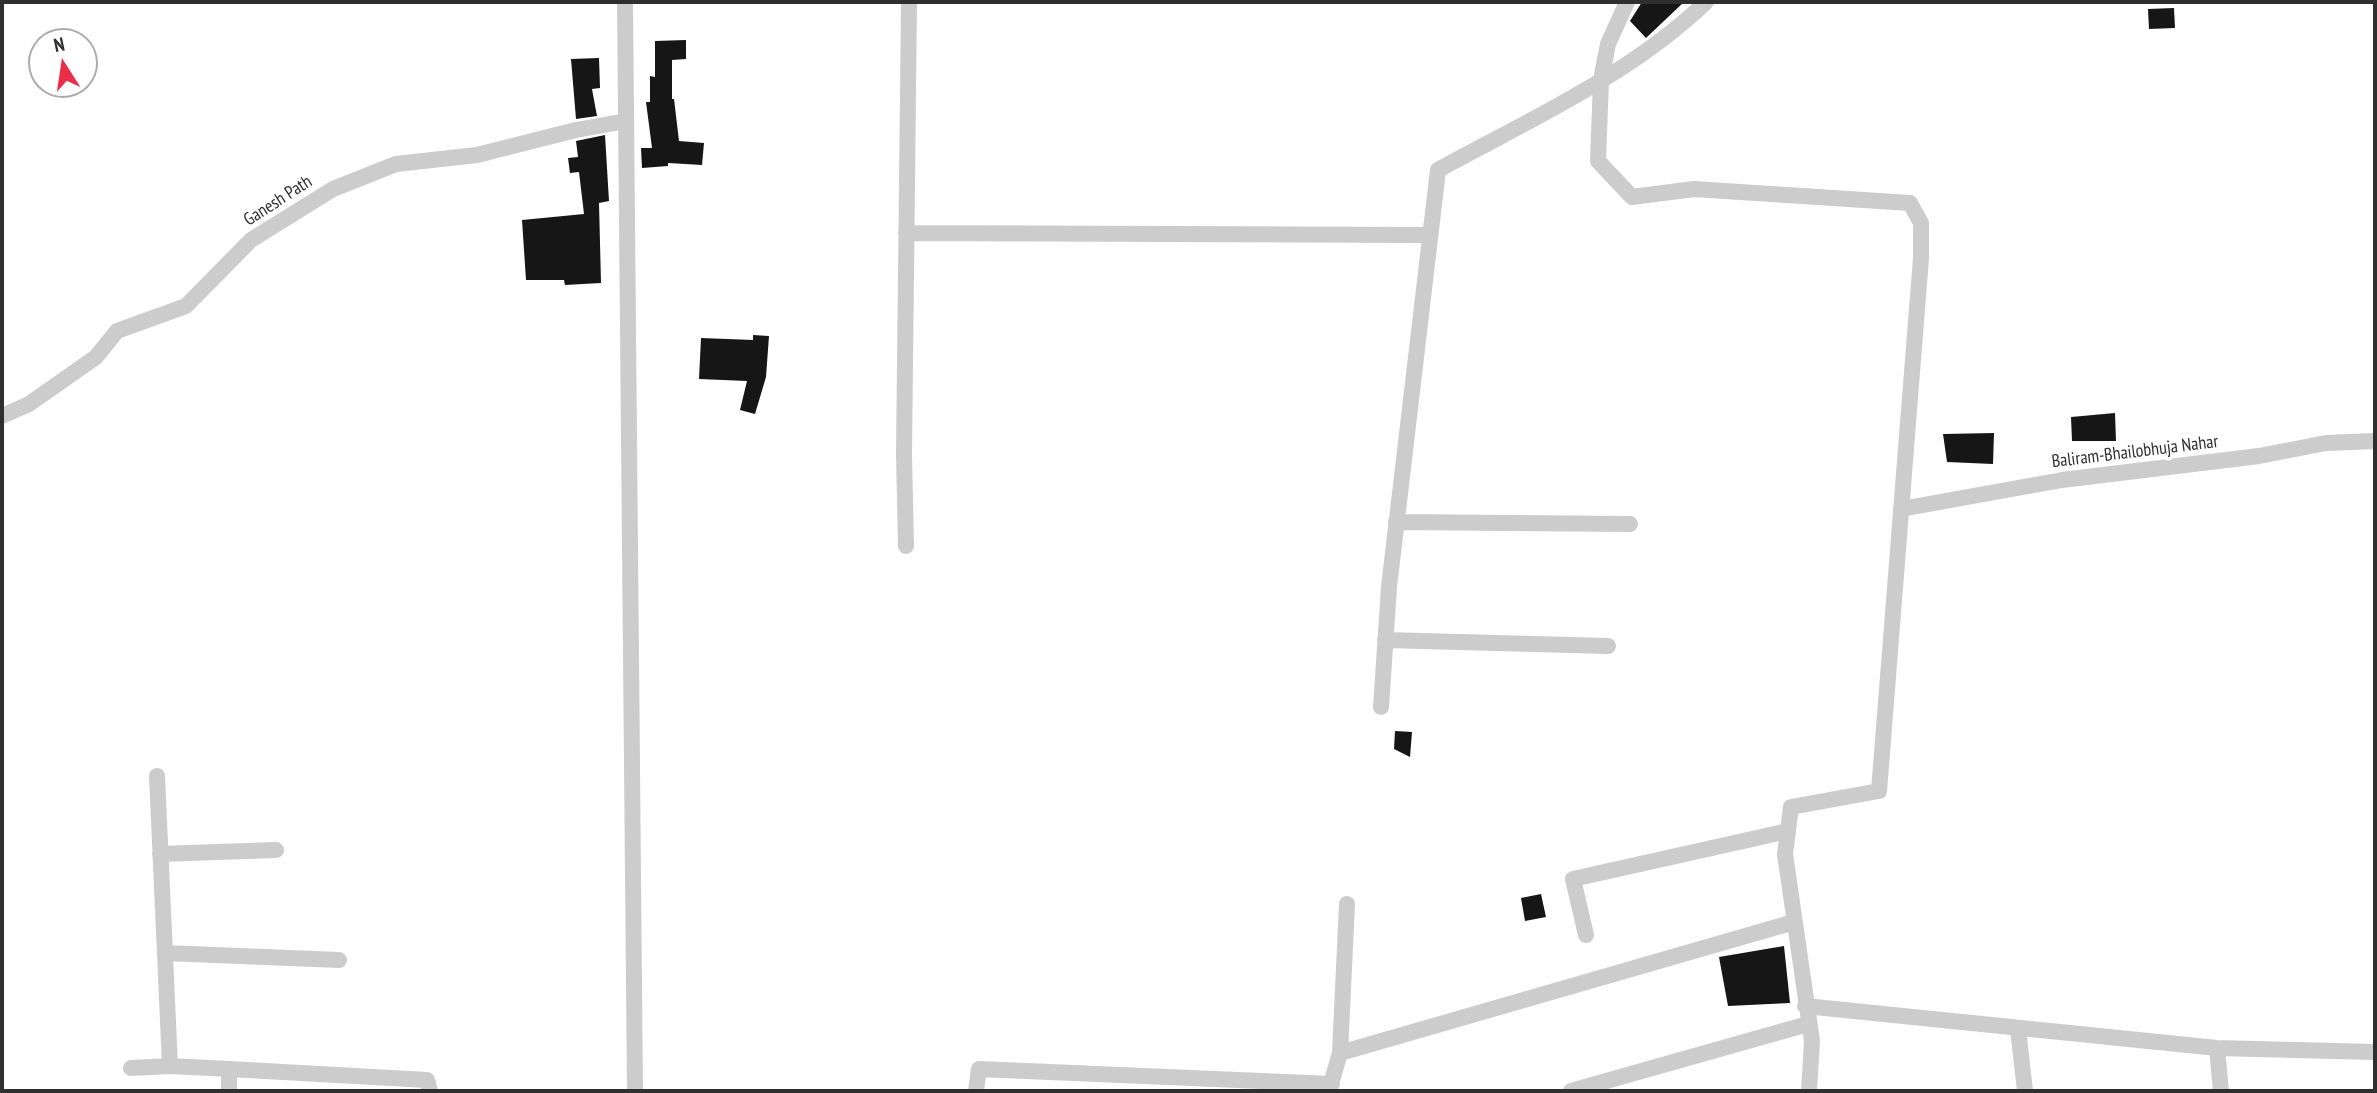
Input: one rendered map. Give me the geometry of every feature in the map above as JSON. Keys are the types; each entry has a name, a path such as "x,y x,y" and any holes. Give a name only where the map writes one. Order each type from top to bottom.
{"street":[{"path":"625,2 635,1091"},
{"path":"906,546 904,454 909,2"},
{"path":"1627,2 1608,44 1601,80 1598,161 1632,197 1694,188 1910,203 1921,223 1921,258 1879,791 1791,807 1785,855 1812,1041 1809,1091"},
{"path":"1381,707 1396,522 1438,170 1601,80 1682,24 1706,2"},
{"name":"Ganesh Path","path":"2,416 29,404 96,357 117,331 186,306 251,240 333,188 396,164 477,155 576,130 626,121"},
{"path":"906,233 1430,235"},
{"name":"Baliram-Bhailobhuja Nahar","path":"1901,509 2062,480 2259,456 2326,443 2375,441"},
{"path":"1396,522 1630,524"},
{"path":"1385,640 1608,646"},
{"path":"157,776 170,1066"},
{"path":"1586,935 1573,879 1788,831"},
{"path":"160,854 276,850"},
{"path":"976,1091 979,1069 1330,1087 1340,1053 1347,904"},
{"path":"1340,1053 1794,922"},
{"path":"165,953 339,960"},
{"path":"1805,1006 2217,1048 2375,1052"},
{"path":"1571,1091 1808,1024"},
{"path":"2018,1029 2025,1091"},
{"path":"2217,1048 2221,1091"},
{"path":"131,1068 170,1066 427,1080 430,1091"},
{"path":"229,1069 229,1091"}],"building":[{"path":"1642,2 1684,2 1646,38 1630,21"},
{"path":"2174,8 2175,28 2149,29 2148,9"},
{"path":"686,40 686,59 672,60 672,99 679,141 704,143 702,165 668,163 668,166 642,168 641,148 652,148 646,102 650,102 650,76 655,77 655,41"},
{"path":"599,58 600,88 592,89 597,116 576,119 571,59"},
{"path":"605,135 609,201 599,203 601,283 565,285 564,280 526,280 522,220 584,214 579,172 570,173 568,158 578,157 576,141"},
{"path":"753,335 769,336 766,377 755,414 740,410 747,381 699,379 701,338 753,340"},
{"path":"2115,413 2116,441 2072,441 2071,417"},
{"path":"1994,433 1993,464 1947,462 1943,434"},
{"path":"1395,731 1412,732 1410,757 1394,749"},
{"path":"1541,894 1546,917 1525,921 1521,898"},
{"path":"1784,946 1790,1003 1728,1006 1719,957"}]}
